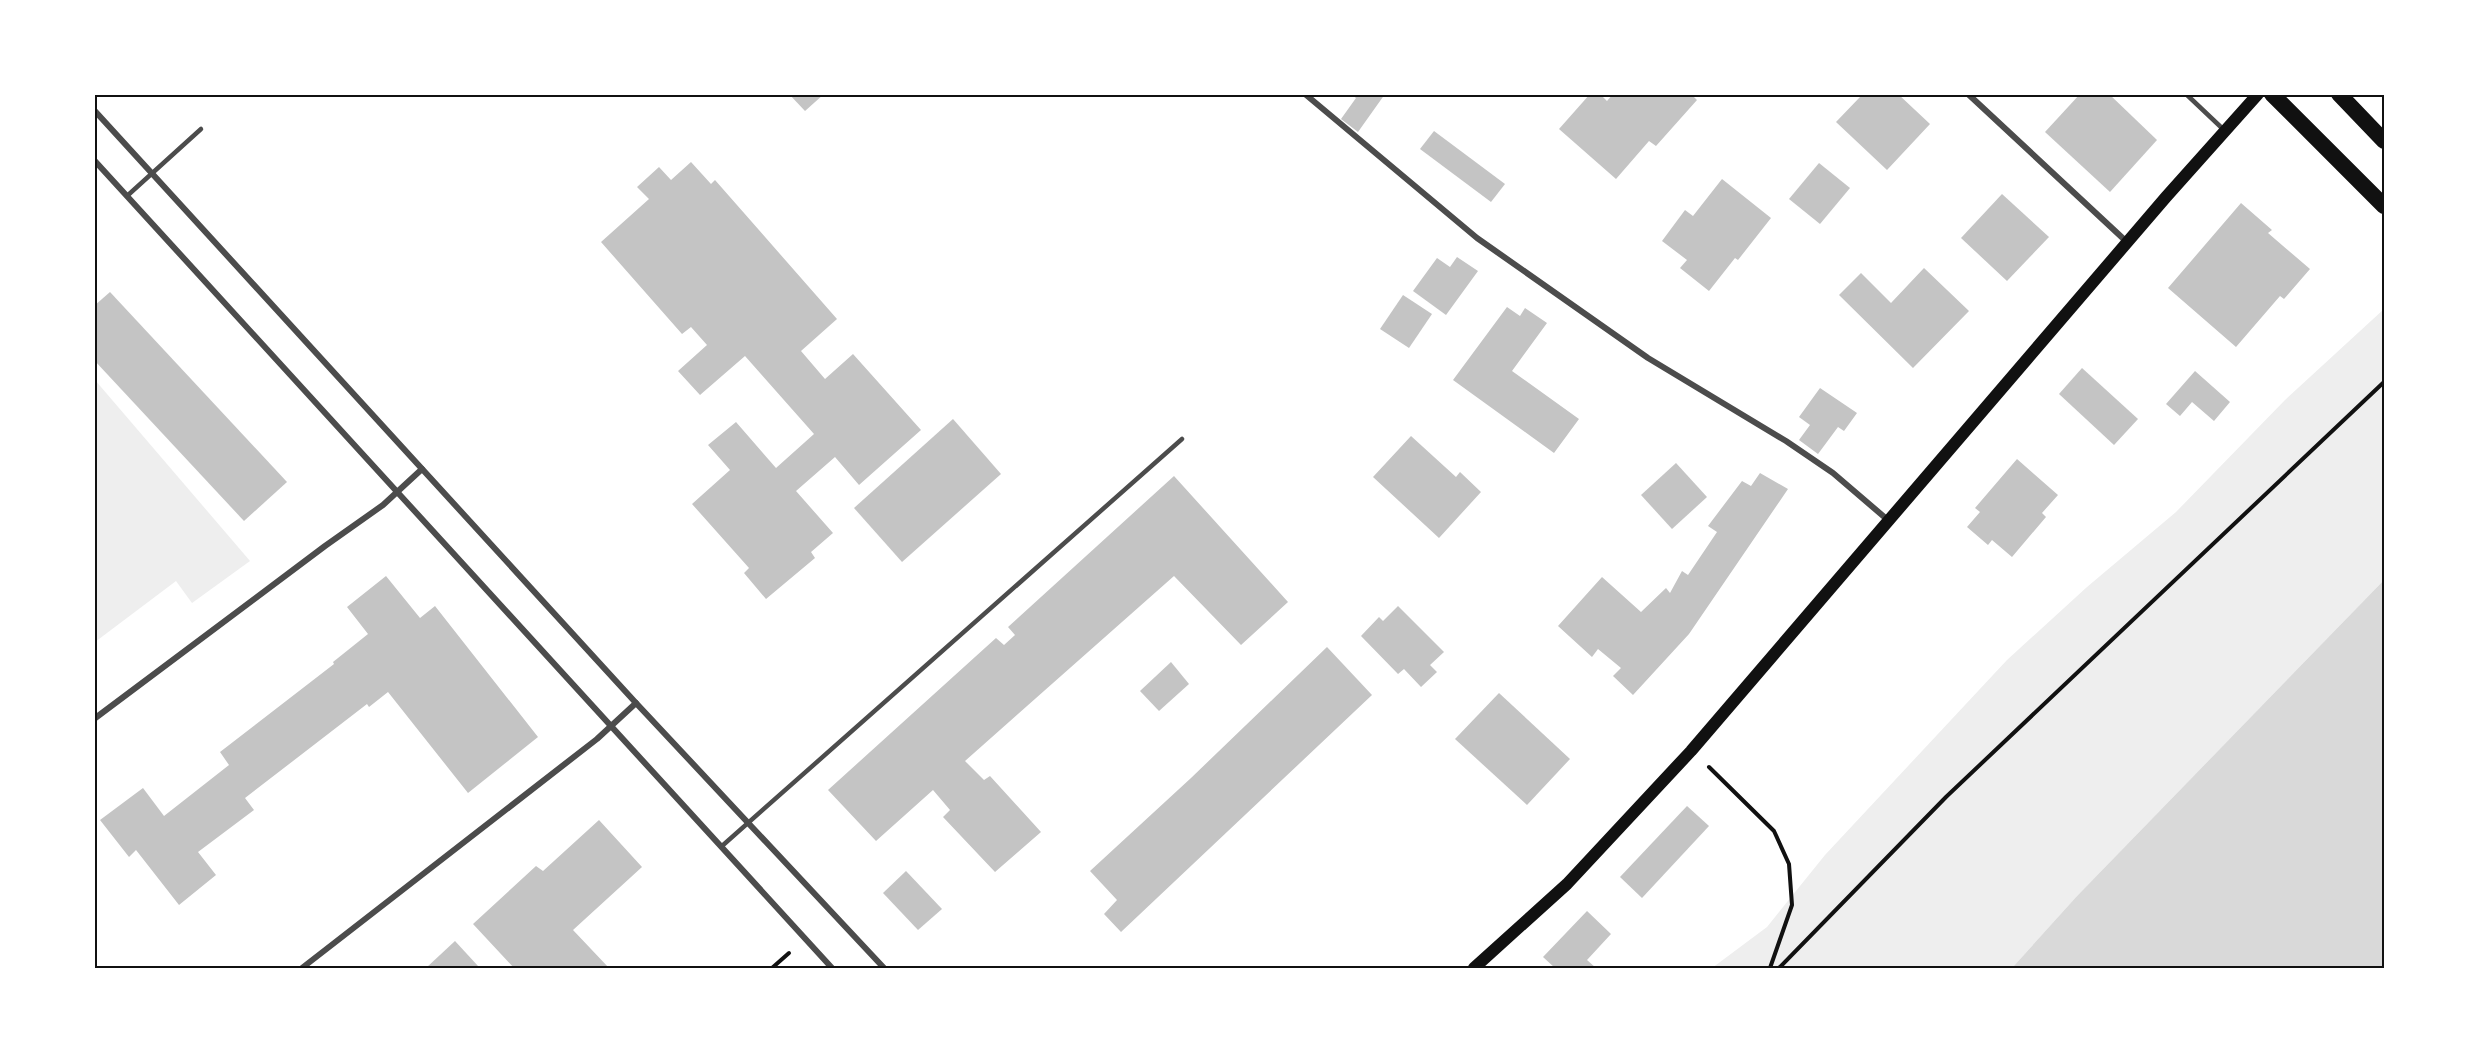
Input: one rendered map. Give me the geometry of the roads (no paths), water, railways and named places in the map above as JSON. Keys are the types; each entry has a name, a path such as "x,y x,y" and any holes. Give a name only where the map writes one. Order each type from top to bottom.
{"highway":[{"path":"2272,94 2385,206"},
{"path":"2338,94 2385,141"}],"main road":[{"path":"1474,969 1567,884 1691,751 2258,94"}],"street":[{"path":"1305,94 1477,238 1648,358 1786,441 1833,473 1889,521"},
{"path":"1968,94 2128,243"},
{"path":"94,110 636,703 749,821 884,969"},
{"path":"94,160 832,969"},
{"path":"94,719 383,505 422,469"},
{"path":"302,969 611,726 636,703"}],"lane":[{"path":"2186,94 2226,132"},
{"path":"127,196 201,129"},
{"path":"722,846 1182,439"}]}
